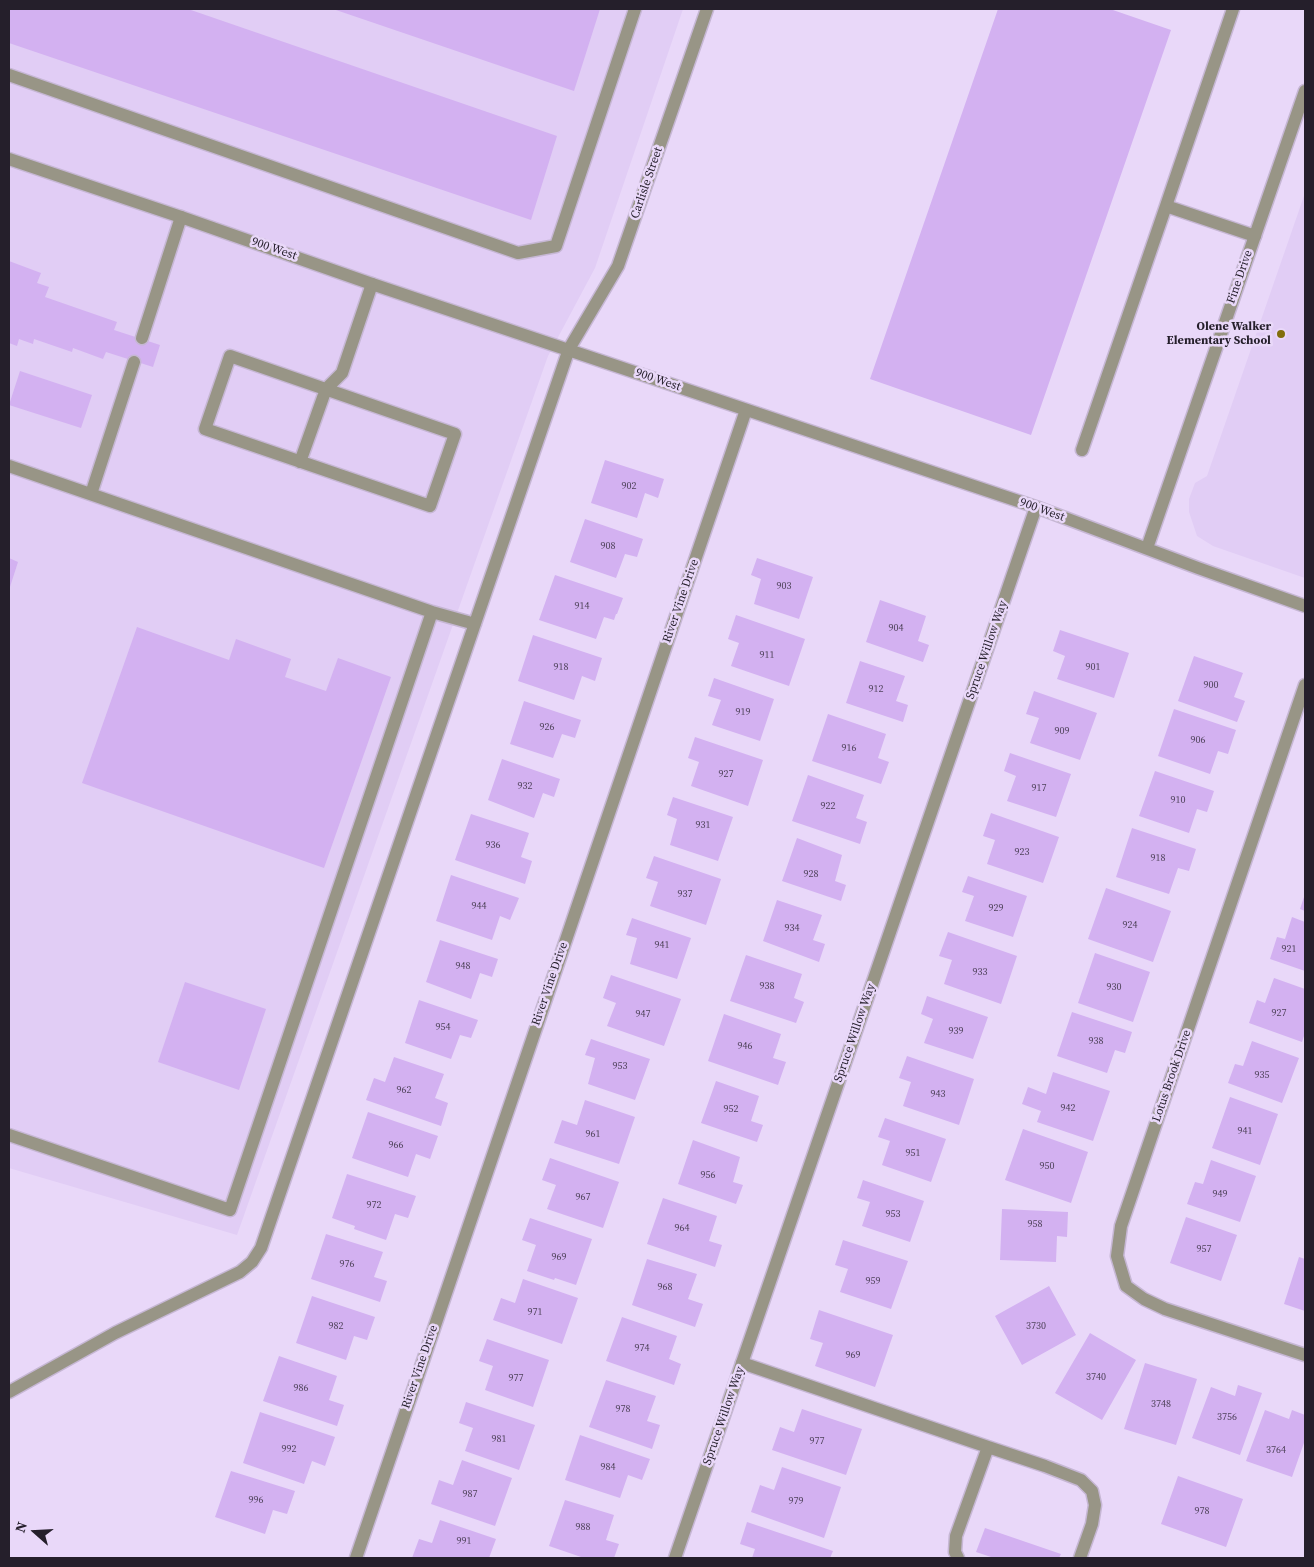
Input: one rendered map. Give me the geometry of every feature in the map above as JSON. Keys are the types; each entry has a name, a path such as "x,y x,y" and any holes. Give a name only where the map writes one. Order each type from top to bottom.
{"street":[{"path":"9,75 518,253 556,246 635,9"},
{"name":"Carlisle Street","path":"9,1392 115,1333 240,1272 252,1262 261,1248 569,349 618,266 707,9"},
{"path":"1082,450 1233,9"},
{"name":"Fine Drive","path":"1147,548 1305,91"},
{"name":"900 West","path":"9,159 372,284 1036,507 1305,606"},
{"path":"1166,206 1255,236"},
{"path":"142,338 181,217"},
{"path":"300,462 326,390 342,373 372,284"},
{"path":"230,356 326,390 455,434 430,506 205,429 230,356"},
{"path":"91,494 134,362"},
{"name":"River Vine Drive","path":"356,1558 746,410"},
{"path":"9,466 432,612 475,624"},
{"name":"Spruce Willow Way","path":"675,1558 1036,507"},
{"path":"9,1135 230,1210 432,612"},
{"name":"Lotus Brook Drive","path":"1305,686 1121,1226 1117,1256 1126,1286 1144,1299 1164,1309 1305,1355"},
{"path":"742,1363 1081,1480 1092,1491 1095,1506 1092,1524 1080,1558"},
{"path":"958,1558 955,1552 956,1536 988,1447"}],"shaded area":[{"path":"9,9 683,9 595,268 548,356 237,1235 9,1168"},
{"name":"Olene Walker Elementary School","path":"1305,193 1305,578 1213,546 1197,536 1189,512 1189,499 1195,483 1207,476"}],"building":[{"path":"9,9 188,9 557,136 531,220 9,43"},
{"path":"333,9 600,9 574,91"},
{"path":"998,9 1110,9 1171,30 1031,435 870,379"},
{"path":"9,261 41,273 37,283 49,287 45,297 117,322 114,330 160,345 153,367 106,352 103,359 73,348 72,352 34,339 33,344 19,339 17,346 9,343"},
{"path":"20,371 92,395 81,428 9,405"},
{"path":"605,460 664,479 658,498 645,493 637,518 591,503"},
{"path":"585,519 643,539 637,557 625,554 616,578 570,562"},
{"path":"9,558 18,562 9,590"},
{"path":"757,558 813,577 799,619 754,604 761,579 751,575"},
{"path":"555,575 623,598 614,620 604,617 596,639 539,620"},
{"path":"880,600 926,616 918,641 929,645 923,662 866,642"},
{"path":"736,615 805,639 789,686 731,666 739,643 728,639"},
{"path":"137,627 229,660 236,639 291,659 285,677 326,691 338,658 391,677 324,868 82,783"},
{"path":"1060,630 1129,653 1114,698 1057,679 1065,656 1053,651"},
{"path":"533,635 602,658 595,681 582,676 574,700 518,681"},
{"path":"1194,656 1243,673 1234,697 1245,701 1237,722 1178,701"},
{"path":"860,661 905,676 896,701 908,705 903,722 846,703"},
{"path":"714,678 774,699 760,741 712,725 721,700 708,696"},
{"path":"1034,691 1097,713 1080,760 1030,743 1039,718 1026,714"},
{"path":"524,701 581,720 575,738 562,734 553,758 510,744"},
{"path":"1174,709 1236,730 1228,754 1218,751 1210,774 1158,756"},
{"path":"828,714 886,734 878,758 889,762 881,784 812,761"},
{"path":"695,737 763,760 748,806 691,786 699,762 688,758"},
{"path":"1010,753 1071,774 1056,817 1007,801 1016,776 1004,771"},
{"path":"502,759 560,779 554,797 543,793 534,818 488,800"},
{"path":"1155,771 1214,791 1207,812 1197,809 1189,833 1139,816"},
{"path":"808,775 864,795 856,818 867,822 860,844 792,821"},
{"path":"673,797 733,817 718,861 670,845 677,819 667,815"},
{"path":"991,813 1059,837 1043,883 987,864 995,840 983,836"},
{"path":"471,814 529,833 521,857 532,861 525,884 455,860"},
{"path":"1132,828 1196,849 1189,871 1178,868 1169,894 1116,877"},
{"path":"797,838 842,855 835,881 846,885 841,901 782,881"},
{"path":"654,856 721,879 706,925 650,906 658,882 646,878"},
{"path":"451,875 519,898 510,920 500,916 492,940 436,921"},
{"path":"968,876 1027,896 1013,937 965,921 974,896 962,892"},
{"path":"1106,888 1171,911 1153,962 1088,939"},
{"path":"1305,894 1305,911 1300,909"},
{"path":"777,900 822,915 813,940 825,944 819,962 763,941"},
{"path":"1292,917 1305,922 1305,971 1270,959 1277,937 1285,939"},
{"path":"632,918 691,938 677,979 630,964 637,938 626,935"},
{"path":"948,932 1017,956 1001,1004 944,984 952,960 939,956"},
{"path":"440,940 498,959 492,977 480,973 471,999 426,982"},
{"path":"1095,953 1150,972 1133,1022 1078,1003"},
{"path":"746,955 802,974 794,998 804,1002 796,1023 730,1001"},
{"path":"611,975 681,999 664,1046 607,1026 616,1003 603,998"},
{"path":"1274,978 1305,989 1305,1033 1302,1042 1249,1023 1257,1000 1265,1003"},
{"path":"185,982 266,1009 239,1090 158,1062"},
{"path":"927,996 988,1017 973,1059 924,1043 933,1019 921,1014"},
{"path":"419,1000 478,1020 471,1038 460,1035 451,1059 405,1043"},
{"path":"1072,1012 1132,1032 1125,1053 1115,1050 1107,1073 1057,1056"},
{"path":"724,1014 781,1034 773,1058 786,1062 778,1085 708,1061"},
{"path":"591,1039 650,1059 635,1100 588,1084 595,1058 585,1055"},
{"path":"1252,1041 1299,1058 1282,1103 1228,1083 1235,1064 1243,1066"},
{"path":"907,1056 974,1079 959,1125 903,1106 911,1082 899,1078"},
{"path":"394,1057 444,1074 435,1098 448,1103 441,1126 366,1100 374,1078 385,1082"},
{"path":"1053,1072 1110,1091 1093,1141 1037,1122 1041,1111 1022,1104 1028,1087 1046,1094"},
{"path":"716,1081 759,1096 751,1121 763,1125 757,1142 701,1123"},
{"path":"1230,1097 1278,1114 1260,1165 1212,1148"},
{"path":"585,1100 635,1117 619,1164 554,1143 562,1120 577,1125"},
{"path":"368,1112 438,1136 430,1159 416,1154 408,1177 352,1158"},
{"path":"885,1118 946,1139 931,1182 882,1165 890,1141 878,1137"},
{"path":"1023,1129 1088,1152 1071,1203 1005,1180"},
{"path":"693,1140 740,1157 733,1182 743,1185 736,1204 678,1184"},
{"path":"550,1158 619,1182 603,1228 547,1209 556,1185 542,1180"},
{"path":"1211,1160 1256,1176 1240,1222 1187,1204 1195,1182 1203,1184"},
{"path":"347,1174 416,1196 408,1218 395,1214 386,1240 354,1229 355,1226 332,1218"},
{"path":"863,1180 924,1201 910,1242 862,1226 870,1202 857,1198"},
{"path":"663,1198 717,1216 709,1241 722,1245 715,1267 647,1244"},
{"path":"1002,1209 1068,1212 1067,1237 1057,1236 1056,1262 1000,1260"},
{"path":"1186,1217 1237,1235 1221,1281 1170,1263"},
{"path":"530,1218 592,1239 576,1285 527,1271 536,1245 522,1240"},
{"path":"326,1234 383,1252 374,1277 387,1281 380,1302 311,1279"},
{"path":"843,1240 908,1261 891,1309 840,1292 848,1269 835,1265"},
{"path":"1299,1257 1305,1259 1305,1311 1284,1304"},
{"path":"647,1259 697,1274 688,1299 703,1304 695,1327 632,1305"},
{"path":"523,1279 578,1298 562,1344 493,1320 501,1298 515,1303"},
{"path":"1049,1286 1076,1335 1022,1365 995,1316"},
{"path":"312,1296 375,1317 367,1340 354,1336 346,1360 296,1343"},
{"path":"819,1310 893,1335 875,1387 815,1366 823,1343 810,1339"},
{"path":"622,1317 677,1336 669,1359 681,1364 674,1385 606,1361"},
{"path":"1090,1333 1136,1360 1102,1420 1055,1393"},
{"path":"487,1339 549,1360 533,1407 485,1390 493,1366 479,1361"},
{"path":"279,1356 337,1376 329,1400 344,1405 337,1426 263,1401"},
{"path":"1145,1363 1197,1379 1176,1445 1124,1429"},
{"path":"606,1380 656,1396 647,1421 660,1425 652,1449 589,1427"},
{"path":"1238,1385 1262,1393 1240,1455 1192,1438 1211,1387 1235,1396"},
{"path":"466,1402 535,1425 519,1470 465,1451 473,1428 459,1423"},
{"path":"802,1409 862,1429 846,1475 772,1450 780,1427 794,1432"},
{"path":"1265,1410 1289,1419 1292,1410 1305,1415 1305,1440 1292,1477 1246,1461"},
{"path":"260,1412 335,1437 325,1466 312,1461 304,1484 243,1463"},
{"path":"580,1435 650,1459 642,1480 628,1475 620,1498 565,1480"},
{"path":"462,1460 512,1478 495,1526 431,1504 439,1480 453,1485"},
{"path":"782,1467 841,1487 824,1538 751,1512 760,1485 774,1490"},
{"path":"231,1471 295,1491 287,1514 273,1510 265,1534 215,1517"},
{"path":"1178,1476 1243,1499 1226,1547 1161,1524"},
{"path":"565,1500 614,1515 606,1540 619,1544 614,1558 584,1558 549,1546"},
{"path":"440,1520 496,1539 489,1558 412,1558 419,1539 432,1543"},
{"path":"747,1522 833,1551 830,1558 752,1558 755,1549 740,1544"},
{"path":"985,1528 1061,1554 1059,1558 994,1558 976,1552"}],"place":[{"name":"Olene Walker Elementary School","path":"1281,334"}]}
